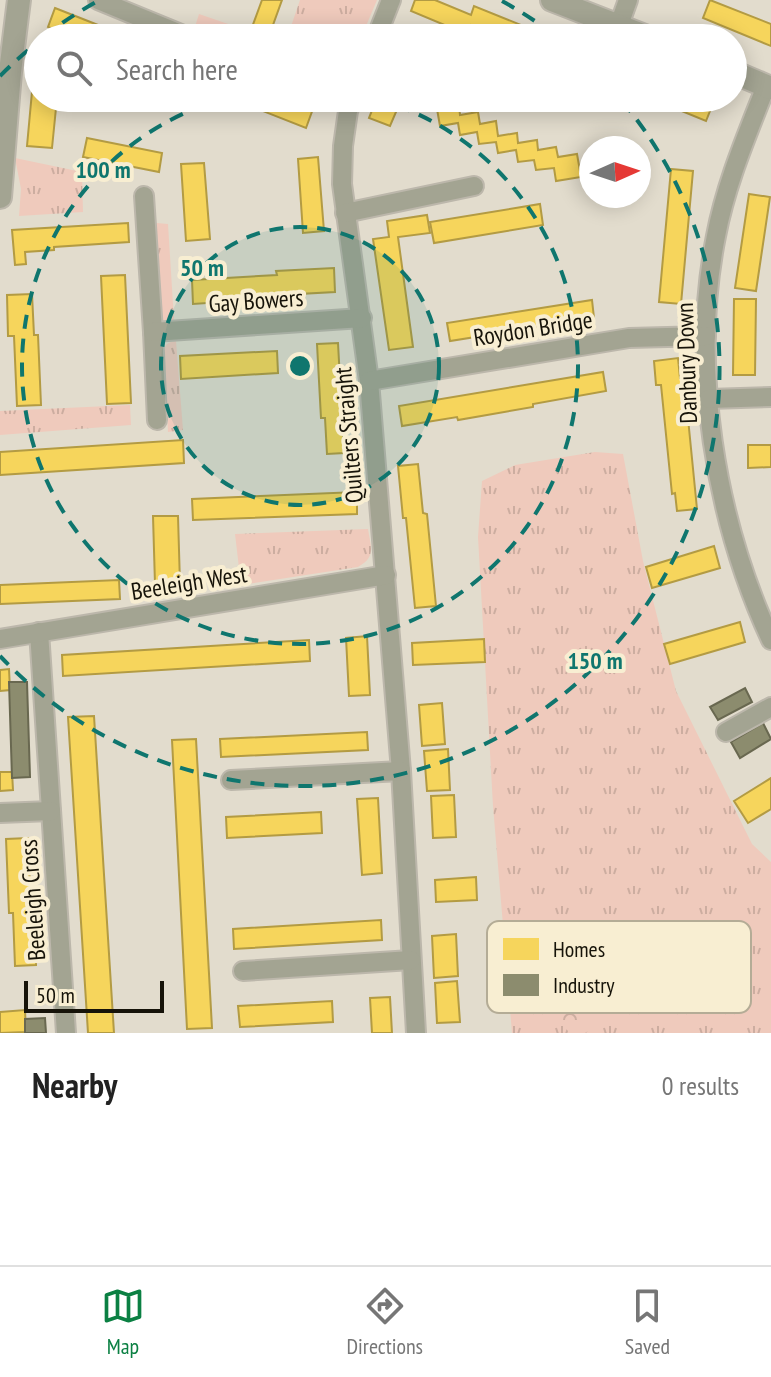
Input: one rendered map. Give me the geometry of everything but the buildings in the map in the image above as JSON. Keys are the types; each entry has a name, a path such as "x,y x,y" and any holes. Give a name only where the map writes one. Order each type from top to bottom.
{"street":[{"path":"0,197 19,0"},
{"path":"98,0 156,24"},
{"path":"382,24 391,0"},
{"path":"552,0 616,24"},
{"path":"619,24 628,0"},
{"path":"747,78 769,87"},
{"name":"Danbury Down","path":"769,87 734,166 725,196 709,284 706,336 709,399 720,479 738,555 771,640"},
{"name":"Quilters Straight","path":"348,112 342,184 362,318 386,575 416,1033"},
{"path":"345,213 474,186"},
{"path":"144,196 157,420"},
{"name":"Gay Bowers","path":"153,332 362,318"},
{"name":"Roydon Bridge","path":"369,381 629,338 706,336"},
{"path":"709,399 771,397"},
{"name":"Beeleigh West","path":"0,639 386,575"},
{"name":"Beeleigh Cross","path":"39,632 66,1033"},
{"path":"726,732 771,707"},
{"path":"231,780 401,771"},
{"name":"Beeleigh Cross","path":"0,813 51,811"},
{"path":"243,971 411,960"}],"green space":[{"path":"300,0 377,0 367,24 292,24"},
{"path":"199,14 228,24 196,24"},
{"path":"15,158 82,172 83,212 19,216 21,189"},
{"path":"157,223 168,224 174,320 159,321 154,227"},
{"path":"176,341 183,430 168,432 164,350 168,343"},
{"path":"130,405 131,425 0,435 0,411"},
{"path":"595,452 623,454 643,561 676,691 752,844 771,862 771,1033 512,1033 510,1013 751,1013 751,921 503,921 478,537 482,481 515,465"},
{"path":"368,529 370,556 358,567 241,585 235,534"},
{"path":"550,1013 603,1013 586,1033 570,1033"}]}
